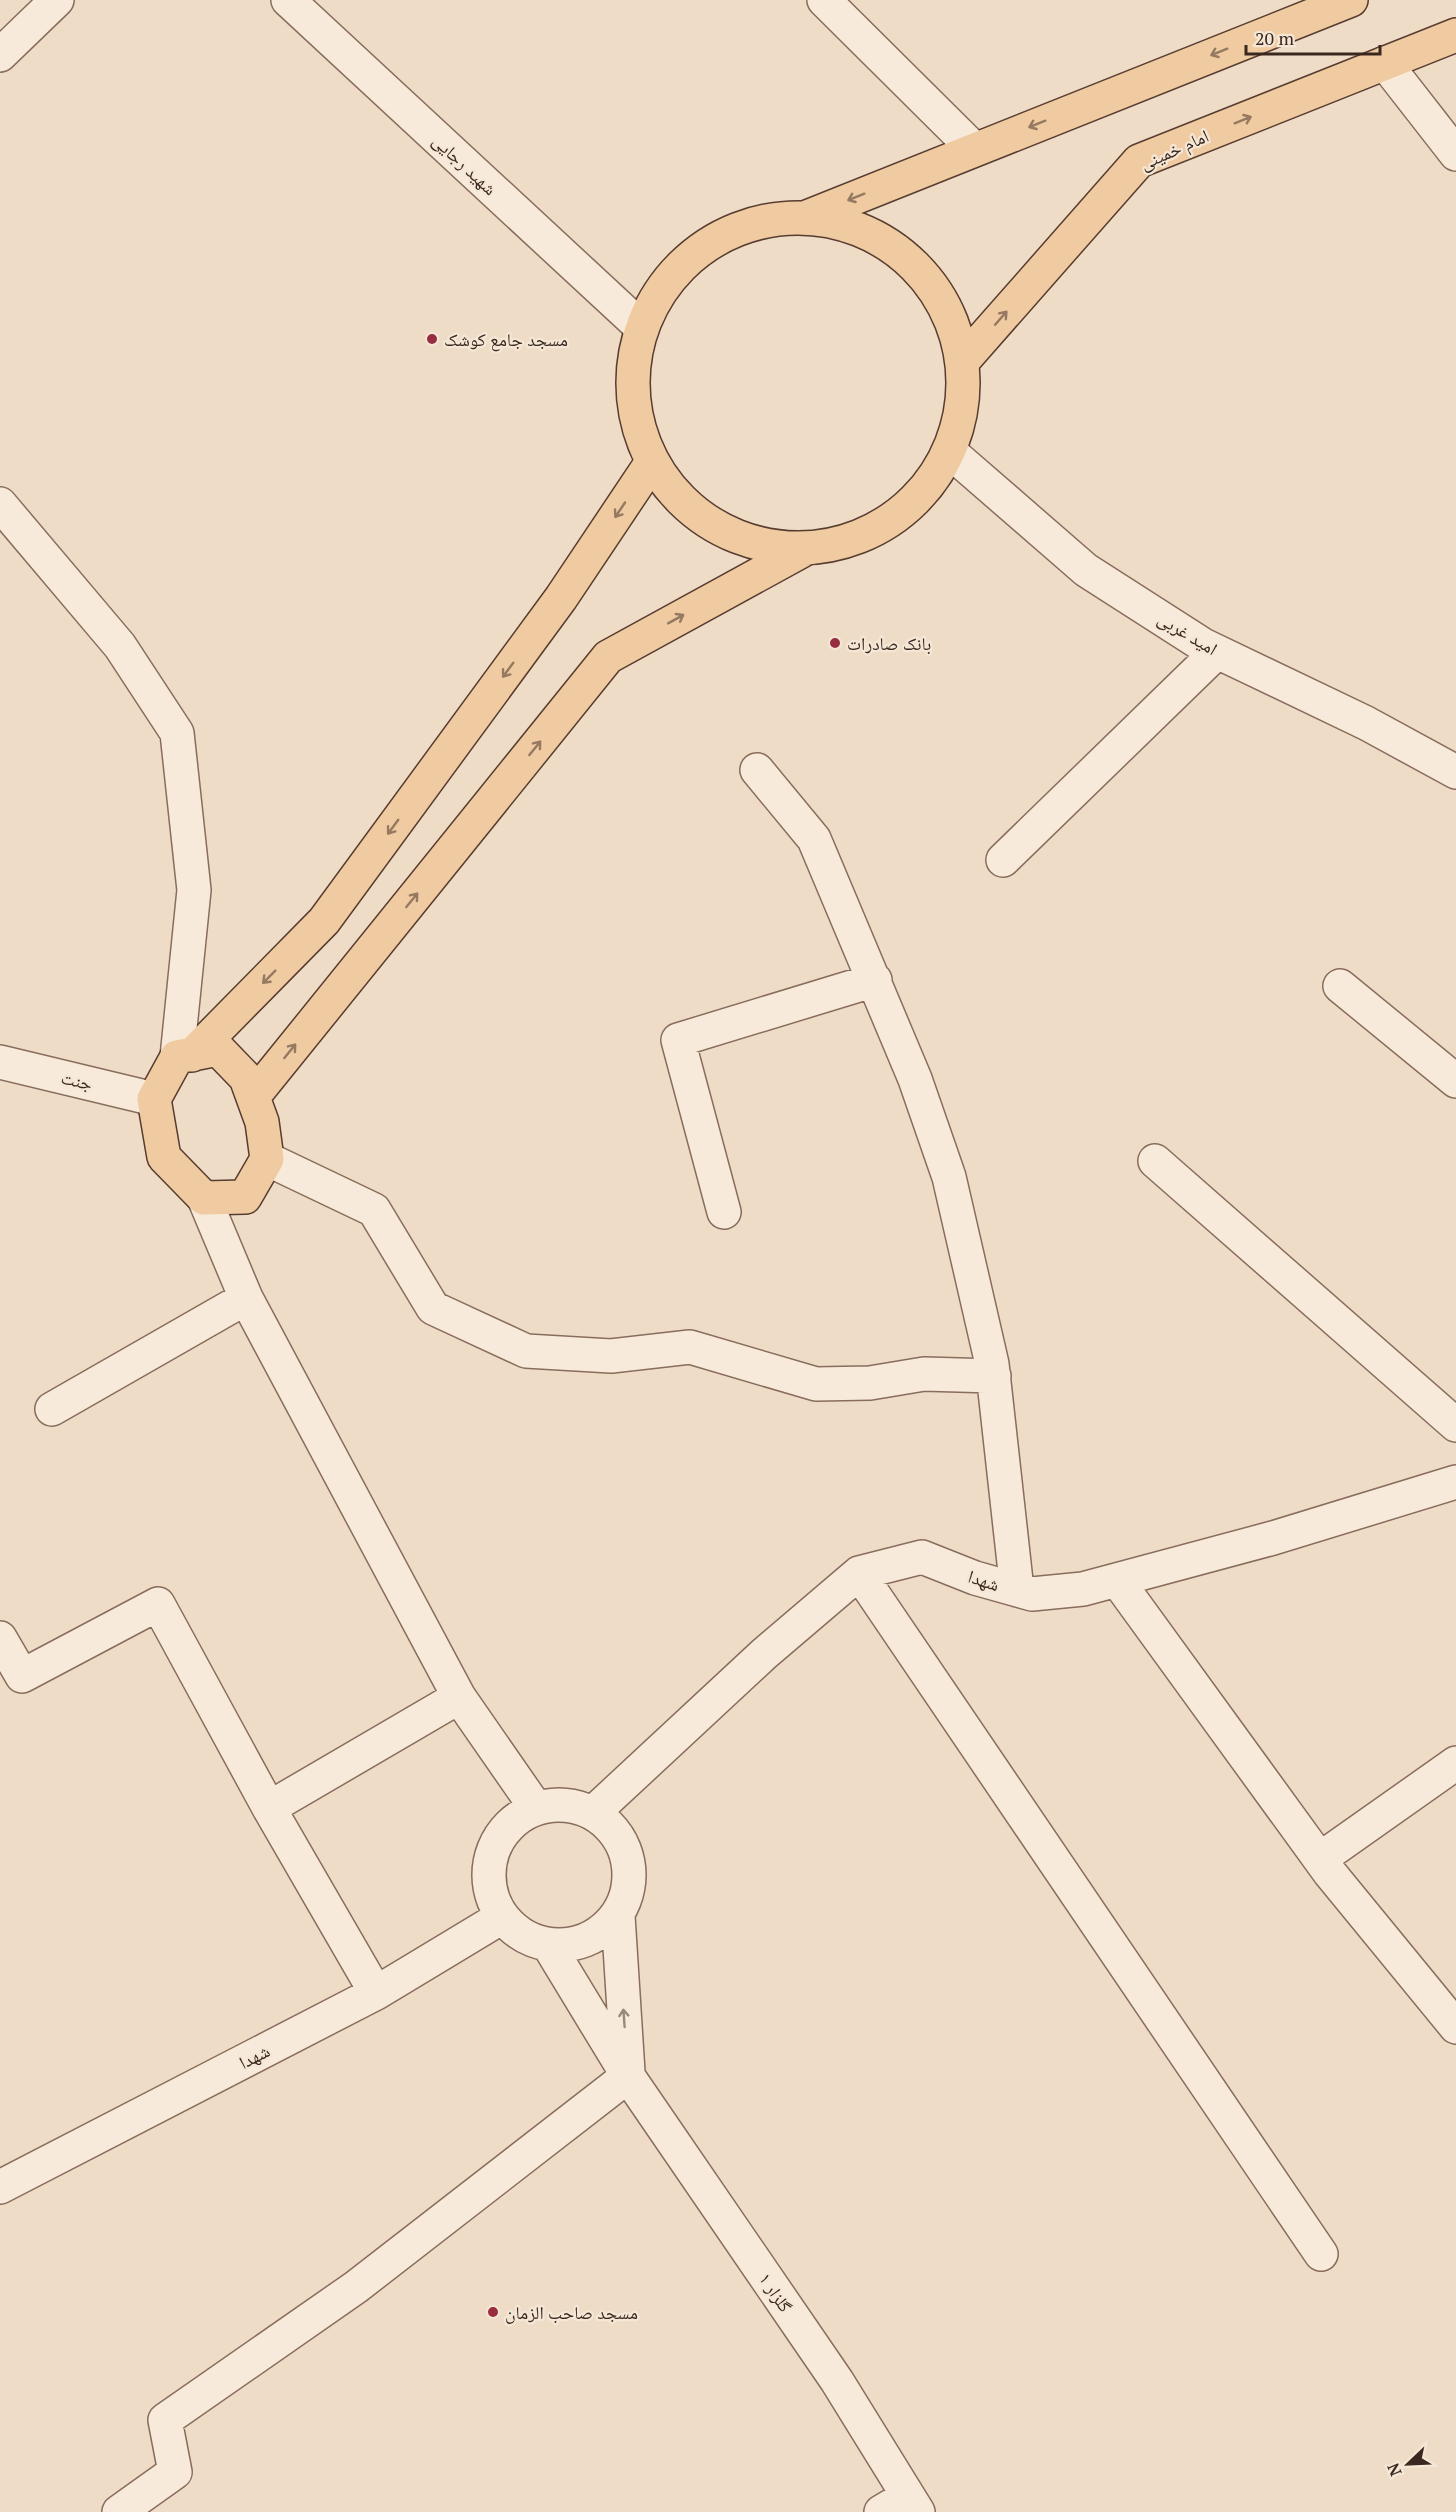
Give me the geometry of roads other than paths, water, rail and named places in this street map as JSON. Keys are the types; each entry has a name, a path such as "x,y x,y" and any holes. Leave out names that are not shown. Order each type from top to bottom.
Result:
{"main road":[{"path":"807,217 1351,0"},
{"name":"امام خمینی","path":"962,362 1139,161 1456,35"},
{"path":"253,1097 608,657 805,549 849,540 890,521 925,490 949,451 962,407 962,362 950,317 927,278 892,247 852,226 807,217 764,220 724,234 688,258 660,290 642,328 632,373 637,419 652,462 680,498 716,527 759,544 805,549"},
{"path":"185,1056 218,1049 246,1078 262,1122 267,1159 245,1197 204,1198 164,1157 154,1099 185,1056 324,921 561,598 652,462"}],"street":[{"path":"0,55 57,0"},
{"name":"شهید رجایی","path":"288,0 642,328"},
{"path":"824,0 974,149"},
{"path":"1385,63 1456,154"},
{"name":"امید غربی","path":"949,451 1086,570 1217,652 1366,723 1456,772"},
{"path":"0,504 120,646 177,733 194,890 185,1056"},
{"path":"1003,860 1217,652"},
{"path":"757,770 814,839 915,1079 949,1177 994,1376 1017,1590"},
{"path":"724,1212 678,1040 875,980"},
{"path":"1340,986 1456,1081"},
{"name":"جنت","path":"0,1062 154,1099"},
{"path":"267,1159 374,1210 433,1308 526,1351 611,1356 690,1347 816,1383 870,1383 924,1374 994,1376"},
{"path":"1155,1161 1456,1425"},
{"path":"204,1198 246,1298 459,1697 536,1808"},
{"path":"52,1409 246,1298"},
{"name":"شهدا","path":"593,1813 738,1678 859,1573 922,1557 975,1578 1032,1594 1083,1589 1273,1538 1456,1482"},
{"path":"859,1573 1321,2254"},
{"path":"1117,1580 1320,1859 1456,2027"},
{"path":"0,1638 22,1676 158,1604 269,1808 376,1993"},
{"path":"269,1808 459,1697"},
{"path":"1320,1859 1456,1763"},
{"path":"119,2512 175,2472 165,2420 356,2287 628,2076 618,1916 630,1878 621,1841 593,1813 566,1804 536,1808 508,1825 491,1854 489,1886 502,1917 522,1936 549,1946 588,1941 618,1916"},
{"name":"شهدا","path":"0,2187 376,1993 502,1917"},
{"name":"گلزار ۱","path":"549,1946 628,2076 837,2381 913,2504"},
{"path":"881,2512 913,2504"}],"place":[{"name":"مسجد جامع کوشک","path":"432,339"},
{"name":"بانک صادرات","path":"835,643"},
{"name":"مسجد صاحب الزمان","path":"493,2312"}]}
